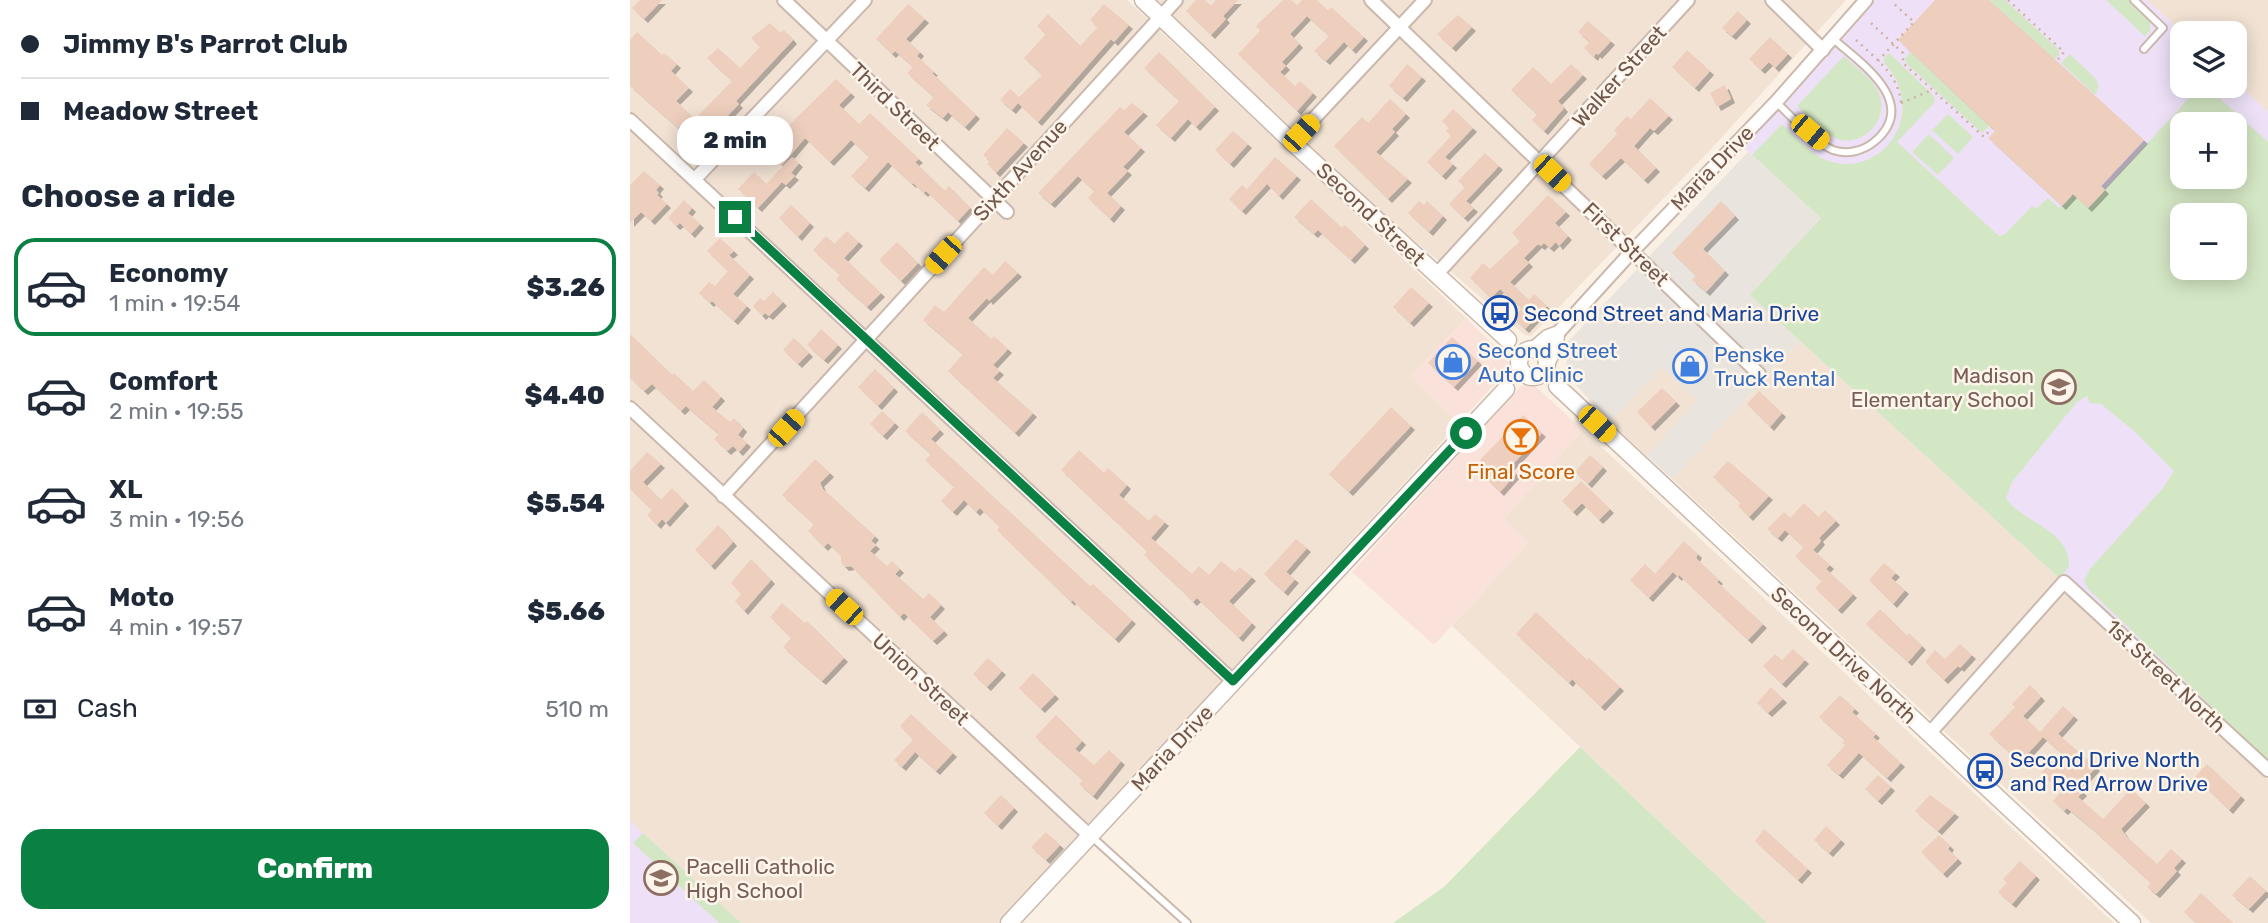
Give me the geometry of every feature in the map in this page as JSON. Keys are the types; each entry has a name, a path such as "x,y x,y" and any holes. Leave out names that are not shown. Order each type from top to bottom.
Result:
{"street":[{"name":"Third Street","path":"784,0 1007,212"},
{"path":"695,179 865,0"},
{"name":"Second Street","path":"1143,0 1436,275 1508,340 1522,343 1533,362"},
{"name":"Sixth Avenue","path":"723,496 1176,0"},
{"name":"First Street","path":"1371,0 1759,374"},
{"path":"1292,142 1425,0"},
{"name":"Walker Street","path":"1436,275 1688,0"},
{"path":"1772,0 1823,50"},
{"name":"Maria Drive","path":"1009,923 1506,389 1509,380 1554,349 1556,335 1776,102 1867,0"},
{"path":"630,120 1233,681"},
{"name":"Second Drive North","path":"1533,362 1555,376 1557,386 2132,923"},
{"name":"Union Street","path":"630,408 1090,835"},
{"name":"1st Street North","path":"1929,734 2064,582 2268,769"}],"lane":[{"path":"2134,0 2163,28 2144,49"},
{"path":"1776,102 1833,150 1857,151 1880,137 1891,112 1885,87 1832,38"},
{"path":"1090,835 1187,923"}],"path":[{"path":"2008,0 2064,52 2056,62"},
{"path":"1878,61 1914,22 1891,1"},
{"path":"1871,23 1903,53 1903,63 1984,137 1993,128"},
{"path":"1856,40 1891,74 1897,85 1901,112"},
{"path":"1901,103 1932,90"}],"shaded area":[{"path":"630,0 1127,0 1466,318 1410,377 1459,423 1000,923 741,923 630,821"},
{"path":"1155,0 1846,0 1712,148 1531,336 1525,335 1388,218"},
{"name":"Madison Elementary School","path":"1866,0 2147,0 2170,21 2170,98 2247,98 2247,92 2268,112 2268,770 1750,295 1821,218 1737,142"},
{"path":"2147,0 2268,0 2268,112 2247,92 2247,21 2170,21"},
{"path":"1748,152 1821,218 1751,295 1800,341 1672,479 1647,456 1697,400 1661,368 1610,422 1566,374 1568,342"},
{"path":"1466,318 1503,354 1510,367 1459,423 1410,377"},
{"path":"1800,341 2059,578 2055,583 2268,780 2268,923 2151,923 1672,479"},
{"path":"1661,368 1698,401 1647,456 1610,422"},
{"path":"1527,384 1535,386 1583,430 1504,518 1529,542 1434,645 1352,572 1520,387"},
{"path":"1583,430 2114,923 1767,923 1452,626 1529,542 1504,518"},
{"name":"Pacelli Catholic High School","path":"630,821 643,833 741,923 630,923"}],"green space":[{"path":"1989,0 2005,0 2059,50 2059,55 2054,60"},
{"path":"2106,0 2131,0 2150,20 2150,31 2145,36"},
{"path":"1910,52 1990,125 1982,133 1907,64 1905,59"},
{"name":"Madison Elementary School","path":"1889,53 1933,95 1935,102 1897,142 1999,236 2005,234 2032,206 2036,209 2048,198 2059,208 2073,194 2088,208 2170,119 2170,189 2247,189 2247,123 2268,142 2268,760 2089,590 2084,581 2090,569 2163,488 2174,471 2134,431 2101,404 2090,403 2087,396 2077,402 2012,482 2006,498 2013,507 2053,534 2067,553 2069,566 2060,579 1750,295 1821,218 1752,155 1782,124 1813,153 1839,164 1860,163 1877,155 1891,141 1900,124 1903,104 1898,83 1884,63 1884,58"},
{"path":"2070,54 2096,79 2099,86 2095,95 2061,63"},
{"path":"1844,56 1865,74 1880,96 1880,116 1876,124 1862,137 1854,140 1835,138 1797,106"},
{"name":"Madison Elementary School","path":"2189,98 2219,98 2235,112 2176,112"},
{"path":"1948,114 1973,137 1958,154 1932,130"},
{"path":"1929,134 1954,158 1938,175 1912,152"},
{"path":"1580,747 1767,923 1393,923 1445,886"},
{"path":"643,833 741,923 719,923 633,843"}],"building":[{"path":"640,0 662,0 644,19 632,8"},
{"path":"1196,0 1205,0 1211,6 1216,0 1238,0 1223,16 1226,19 1211,35 1186,11"},
{"path":"1283,0 1291,0 1297,5 1302,0 1317,0 1328,11 1331,7 1364,37 1352,50 1344,42 1326,61 1314,51 1329,36 1307,16 1290,34 1299,44 1282,62 1286,66 1280,72 1295,86 1300,81 1313,93 1297,111 1238,54 1260,31 1256,26"},
{"path":"1935,0 1989,0 2144,140 2101,186 2105,190 2088,208 2073,194 2062,206 1988,138 1995,131 1898,40"},
{"path":"908,4 925,19 906,39 920,52 917,56 934,72 932,73 976,115 965,127 948,112 943,118 926,105 934,97 907,73 913,67 895,51 892,54 876,39"},
{"path":"1104,4 1129,25 1114,42 1111,39 1038,122 1018,103 1012,110 1000,100 1010,89 1019,97 1042,75 1024,58 1046,34 1037,26 1048,14 1080,46 1098,27 1090,20"},
{"path":"1738,11 1747,20 1732,36 1722,28"},
{"path":"1458,15 1472,27 1452,48 1437,34"},
{"path":"1588,21 1611,41 1594,57 1584,48 1590,42 1578,32"},
{"path":"770,23 780,33 784,30 793,40 736,101 739,104 701,143 681,125 678,128 630,86 630,40 637,32 662,55 664,53 677,64 671,71 689,88 676,101 695,119 732,81 707,58 718,48 740,68 760,47 751,38"},
{"path":"1770,37 1788,54 1775,68 1769,62 1761,70 1749,59"},
{"path":"1687,50 1710,71 1695,88 1672,67"},
{"path":"1159,52 1215,107 1196,127 1188,119 1171,138 1156,125 1179,101 1144,68"},
{"path":"1407,64 1422,77 1403,98 1389,86"},
{"path":"1571,64 1583,75 1558,101 1564,108 1544,131 1532,120 1537,114 1511,90 1533,67 1551,84"},
{"path":"836,79 851,93 839,105 859,124 870,113 919,159 915,162 945,191 949,186 970,208 958,221 926,191 924,193 912,184 888,162 865,188 851,176 869,157 851,140 830,162 805,138 782,165 768,153 791,129 788,126"},
{"path":"1725,85 1731,99 1717,107 1710,93"},
{"path":"1650,98 1669,116 1654,131 1650,128 1634,146 1656,168 1644,180 1621,158 1602,176 1589,164 1617,134 1614,130 1627,116 1631,119"},
{"path":"1390,99 1406,114 1392,129 1395,132 1376,152 1408,179 1388,199 1334,146 1362,117 1368,123"},
{"path":"1132,103 1144,112 1124,132 1141,148 1123,167 1128,171 1107,193 1121,206 1110,219 1088,198 1094,191 1078,176 1051,204 1038,193 1120,107 1124,110"},
{"path":"1453,109 1473,128 1445,157 1453,164 1442,176 1427,162 1451,136 1446,131 1449,128 1442,121"},
{"path":"1007,128 1024,143 996,173 987,164 990,161 983,155"},
{"path":"1233,131 1248,144 1230,164 1215,150"},
{"path":"1485,153 1499,166 1466,201 1474,208 1464,218 1449,204 1465,187 1458,181"},
{"path":"792,157 799,163 791,173 795,176 786,185 782,182 758,208 738,189 754,172 766,184"},
{"path":"1275,157 1297,176 1279,196 1267,184 1242,211 1229,199 1242,185 1247,189"},
{"path":"644,171 660,185 656,190 659,193 657,195 667,204 651,221 641,212 630,223 630,185"},
{"path":"1548,195 1566,212 1555,223 1568,236 1559,246 1556,242 1550,248 1544,243 1541,246 1538,244 1524,258 1529,263 1510,282 1529,300 1534,294 1547,306 1525,329 1513,318 1522,308 1500,289 1491,298 1470,278 1483,263 1490,269 1520,241 1512,233"},
{"path":"1311,199 1342,228 1345,225 1365,245 1351,260 1318,230 1314,234 1294,217"},
{"path":"684,200 692,208 688,213 700,224 691,234 680,223 676,226 668,218"},
{"path":"1419,201 1424,205 1427,201 1443,216 1429,232 1408,213"},
{"path":"1721,201 1735,216 1703,249 1725,271 1706,292 1692,280 1696,276 1672,253"},
{"path":"791,205 810,223 798,237 779,218"},
{"path":"847,231 859,242 844,258 881,293 867,307 836,279 840,275 813,250 826,236 834,244"},
{"path":"720,238 734,251 729,255 750,275 733,294 747,306 734,321 699,293 709,282 715,286 728,271 707,251"},
{"path":"897,242 918,263 901,281 879,260"},
{"path":"1005,261 1018,273 989,301 987,298 968,318 991,339 994,336 1008,349 993,365 1000,371 993,378 1033,413 1015,433 948,371 963,354 923,320 935,305 944,312 984,267 993,275"},
{"path":"1411,287 1429,303 1410,323 1393,307"},
{"path":"773,292 783,302 769,316 765,313 762,316 753,306 760,298 764,301"},
{"path":"821,329 838,345 824,360 807,345"},
{"path":"630,334 672,375 674,373 693,391 704,380 721,397 712,407 730,422 734,418 743,428 738,435 747,443 739,452 733,446 727,451 714,439 719,434 686,406 681,411 652,384 644,391 630,378"},
{"name":"Second Street Auto Clinic","path":"1452,337 1478,361 1454,387 1428,363"},
{"path":"794,338 809,353 798,364 783,350"},
{"path":"875,369 894,388 878,406 858,387"},
{"path":"1662,388 1676,402 1651,427 1637,412"},
{"path":"1759,391 1782,413 1770,427 1747,404"},
{"path":"1391,407 1411,426 1349,492 1329,474"},
{"path":"882,411 895,423 883,436 870,424"},
{"path":"922,412 940,430 931,439 1090,586 1093,584 1132,620 1115,639 1072,600 1071,602 997,530 1000,527 980,508 976,512 964,500 953,512 941,501 954,487 925,460 931,454 905,431"},
{"path":"1523,415 1542,433 1510,467 1516,474 1500,492 1477,470 1483,463 1480,460"},
{"path":"1079,450 1104,473 1108,468 1127,485 1119,495 1149,521 1155,514 1165,522 1151,538 1192,574 1199,566 1209,575 1221,561 1235,572 1240,567 1252,577 1229,601 1252,623 1239,638 1197,598 1193,602 1144,555 1147,551 1061,470"},
{"path":"647,452 661,464 643,482 661,500 672,488 685,502 666,523 662,519 657,525 647,515 652,510 630,489 630,471"},
{"path":"1590,455 1603,467 1588,484 1575,472"},
{"path":"815,459 830,473 820,483 823,489 875,536 871,541 876,545 870,551 887,566 892,561 900,569 895,574 923,599 929,593 941,605 930,617 944,631 933,641 904,613 900,617 851,566 845,567 841,563 841,556 828,543 824,547 808,531 814,524 782,495"},
{"path":"1728,461 1769,496 1749,517 1738,506 1741,503 1713,477"},
{"path":"1581,481 1610,509 1599,520 1582,503 1573,512 1562,501"},
{"path":"1804,503 1818,517 1825,510 1836,521 1819,538 1821,541 1813,550 1830,565 1826,569 1853,594 1838,610 1815,588 1822,581 1795,556 1804,547 1785,530 1778,538 1767,529 1784,512 1790,518"},
{"path":"718,525 733,542 711,566 695,550"},
{"path":"1296,539 1307,548 1286,572 1295,579 1284,592 1264,574"},
{"path":"1684,541 1698,554 1696,558 1719,580 1717,582 1763,624 1748,640 1679,575 1678,577 1673,572 1649,598 1630,580 1645,564 1655,574"},
{"path":"751,559 771,580 744,611 735,601 741,594 731,583"},
{"path":"1884,563 1896,573 1891,578 1905,590 1893,604 1869,580"},
{"path":"782,603 805,623 807,621 844,658 822,681 783,647 791,638 770,617"},
{"path":"1880,609 1907,636 1909,633 1922,646 1908,662 1866,624"},
{"path":"1536,612 1620,687 1601,707 1572,679 1569,683 1516,634"},
{"path":"1960,644 1972,655 1944,680 1925,662 1935,650 1945,659"},
{"path":"1793,649 1805,660 1782,684 1763,666 1775,654 1782,660"},
{"path":"988,658 1002,671 987,687 973,674"},
{"path":"1033,673 1055,695 1041,709 1019,688"},
{"path":"2030,685 2041,697 2023,716 2040,732 2063,706 2074,716 2058,734 2096,767 2078,787 2083,792 2078,797 2103,819 2131,789 2146,803 2121,829 2126,836 2157,864 2171,849 2182,859 2174,868 2177,871 2156,894 2147,887 2151,883 2090,827 2067,808 2064,811 2053,801 2061,792 2041,773 2061,753 2043,737 2020,762 1989,734 2015,707 2012,704"},
{"path":"1771,687 1783,699 1768,713 1757,703"},
{"path":"1840,695 1855,709 1852,712 1876,734 1873,737 1901,763 1887,778 1859,753 1839,775 1827,765 1845,745 1842,743 1845,740 1819,717"},
{"path":"911,714 953,753 936,771 915,752 902,767 894,760 913,740 900,726"},
{"path":"1056,715 1082,741 1075,749 1094,765 1109,750 1121,761 1093,796 1079,784 1083,780 1035,737"},
{"path":"2207,764 2241,796 2229,810 2195,777"},
{"path":"1878,775 1891,787 1878,801 1865,789"},
{"path":"1001,795 1014,808 998,826 984,813"},
{"path":"1930,795 1955,813 1938,831 1915,811"},
{"path":"1826,826 1841,840 1829,853 1814,840"},
{"path":"1764,829 1808,869 1798,880 1755,841"},
{"path":"1046,832 1060,845 1046,860 1031,847"},
{"path":"1939,835 1958,859 1943,874 1921,852"},
{"path":"2020,861 2036,876 2012,904 1998,892 2007,883 2003,879"},
{"path":"2250,876 2266,891 2249,909 2232,895"},
{"path":"2201,893 2233,923 2196,923 2184,912"}],"place":[{"name":"Second Street and Maria Drive","path":"1500,313"},
{"name":"Second Street Auto Clinic","path":"1453,362"},
{"name":"Penske Truck Rental","path":"1690,366"},
{"name":"Madison Elementary School","path":"2059,387"},
{"name":"Final Score","path":"1521,437"},
{"name":"Second Drive North and Red Arrow Drive","path":"1985,771"},
{"name":"Pacelli Catholic High School","path":"661,878"}],"route":[{"path":"735,217 1233,681 1466,433"}]}
